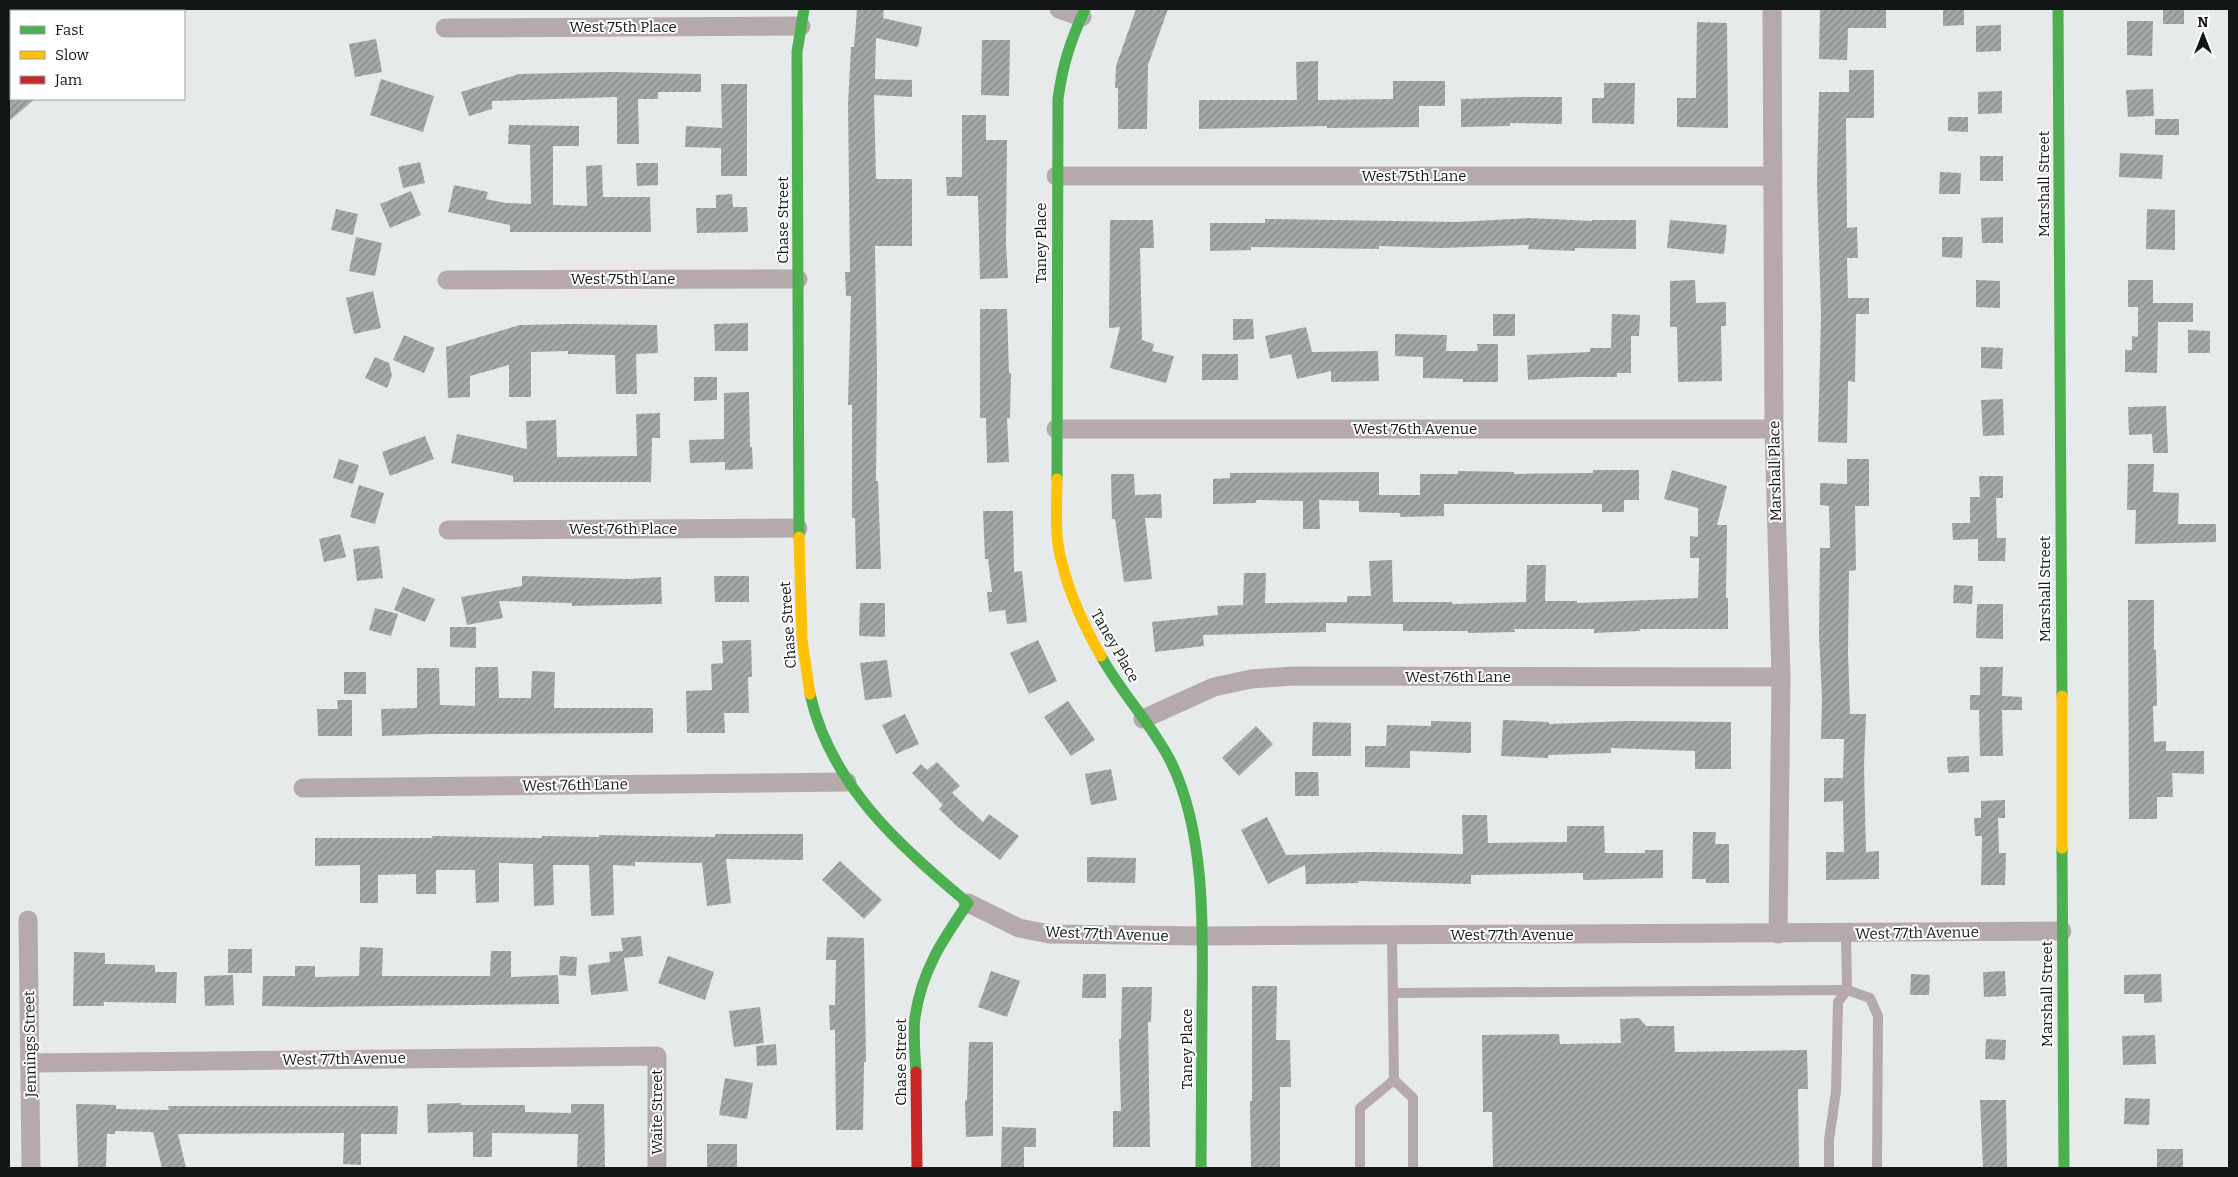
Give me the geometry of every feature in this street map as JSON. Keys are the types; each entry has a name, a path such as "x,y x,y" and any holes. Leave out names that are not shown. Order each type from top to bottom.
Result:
{"street":[{"path":"1059,9 1083,13"},
{"name":"Marshall Place","path":"1772,9 1774,429 1781,677 1778,934"},
{"name":"Marshall Street","path":"2058,9 2064,1168"},
{"name":"Taney Place","path":"1083,13 1070,41 1063,64 1058,99 1056,176 1058,543 1067,584 1082,625 1111,675 1170,760 1184,798 1195,838 1202,936 1201,1168"},
{"name":"West 75th Place","path":"445,28 802,18"},
{"name":"Chase Street","path":"802,18 797,52 798,528 801,648 808,684 824,738 847,782 886,830 921,864 968,903 937,948 922,983 915,1019 917,1168"},
{"name":"West 75th Lane","path":"1056,176 1772,176"},
{"name":"West 75th Lane","path":"447,280 798,279"},
{"name":"West 76th Avenue","path":"1056,429 1774,429"},
{"name":"West 76th Place","path":"448,530 798,528"},
{"name":"West 76th Lane","path":"1143,719 1214,687 1251,679 1293,676 1781,677"},
{"name":"West 76th Lane","path":"303,788 847,782"},
{"name":"West 77th Avenue","path":"968,903 1019,928 1049,934 1202,936 2062,931"},
{"name":"Jennings Street","path":"28,920 31,1168"},
{"name":"West 77th Avenue","path":"30,1063 657,1056"},
{"name":"Waite Street","path":"657,1056 657,1168"}],"lane":[{"path":"1829,1168 1830,1140 1836,1091 1838,1002 1847,990 1846,933"},
{"path":"1392,935 1394,1080 1413,1098 1413,1168"},
{"path":"1393,993 1847,990 1870,998 1878,1016 1878,1168"},
{"path":"1360,1168 1360,1108 1394,1080"}],"building":[{"path":"857,9 884,9 883,18 922,27 918,47 876,38 875,79 912,80 912,97 874,95 876,179 912,179 912,246 875,246 876,481 878,481 881,569 856,569 855,518 852,518 852,405 848,405 851,296 846,296 845,272 850,272 848,104 851,47 854,47"},
{"path":"1136,9 1168,9 1148,65 1147,129 1118,129 1118,88 1115,88 1116,66"},
{"path":"1886,9 1886,28 1848,28 1847,60 1819,59 1820,10"},
{"path":"1943,9 1964,9 1964,25 1943,26"},
{"path":"2163,9 2184,9 2184,24 2163,24"},
{"path":"2127,21 2153,21 2152,56 2127,55"},
{"path":"1697,22 1727,23 1728,128 1677,127 1677,98 1696,98"},
{"path":"2001,25 2001,51 1976,52 1976,26"},
{"path":"376,39 382,72 355,77 349,44"},
{"path":"982,40 1010,40 1009,96 981,95"},
{"path":"1318,61 1318,100 1393,99 1393,81 1445,81 1445,106 1419,106 1419,127 1327,128 1327,126 1199,129 1199,100 1297,100 1296,62"},
{"path":"1849,70 1874,70 1874,118 1846,118 1847,228 1857,227 1858,258 1847,258 1848,298 1869,298 1869,314 1856,314 1855,382 1848,381 1847,443 1818,442 1821,315 1817,181 1819,92 1849,92"},
{"path":"610,72 701,74 701,92 658,92 658,99 638,99 639,144 617,144 617,97 492,101 492,109 469,116 461,92 519,74"},
{"path":"381,79 434,96 423,132 370,115"},
{"path":"1604,83 1635,83 1634,124 1592,123 1592,98 1604,98"},
{"path":"721,84 747,84 747,176 721,176 721,148 685,147 686,126 722,128"},
{"path":"2153,89 2154,116 2128,117 2126,90"},
{"path":"2002,91 2002,113 1978,114 1978,92"},
{"path":"1562,97 1562,124 1510,123 1510,126 1461,127 1461,99"},
{"path":"9,99 34,100 9,121"},
{"path":"962,115 986,115 986,140 1007,140 1006,244 1008,278 980,279 978,196 947,196 946,177 962,177"},
{"path":"1948,117 1968,117 1968,132 1948,131"},
{"path":"2155,119 2179,119 2179,135 2155,135"},
{"path":"509,125 579,126 579,146 553,146 553,205 587,206 586,166 602,165 603,197 650,197 651,232 510,232 510,225 448,212 454,185 488,192 486,199 506,203 531,204 530,145 508,144"},
{"path":"2120,153 2163,155 2162,179 2119,177"},
{"path":"1980,156 2003,156 2003,181 1980,181"},
{"path":"420,162 425,183 403,188 398,167"},
{"path":"636,163 658,163 658,185 637,186"},
{"path":"1940,172 1961,173 1960,194 1939,194"},
{"path":"411,191 421,215 390,228 380,204"},
{"path":"732,194 733,207 747,207 748,232 697,233 696,208 716,208 716,195"},
{"path":"336,209 358,214 353,235 331,230"},
{"path":"2147,209 2175,210 2175,250 2146,249"},
{"path":"2003,217 2003,243 1982,243 1981,218"},
{"path":"1529,218 1592,221 1636,220 1636,249 1575,248 1575,251 1528,249 1529,245 1441,248 1379,246 1379,249 1251,247 1251,250 1210,251 1210,223 1265,223 1265,219 1458,222"},
{"path":"1110,220 1153,220 1154,248 1140,248 1142,340 1154,344 1152,351 1174,356 1166,383 1110,368 1120,327 1109,328"},
{"path":"1670,220 1727,225 1724,254 1667,248"},
{"path":"356,237 382,243 375,276 349,271"},
{"path":"1942,237 1963,237 1962,258 1942,257"},
{"path":"1695,280 1696,303 1726,302 1726,326 1721,326 1722,381 1678,382 1677,327 1670,327 1670,281"},
{"path":"1976,280 2000,281 2000,308 1976,307"},
{"path":"2128,280 2153,280 2153,303 2193,303 2193,322 2158,322 2157,373 2125,372 2125,350 2132,350 2132,336 2138,337 2138,307 2128,307"},
{"path":"373,291 381,328 354,334 346,298"},
{"path":"980,309 1007,309 1009,373 1011,373 1010,418 1007,418 1009,462 987,463 986,418 980,418"},
{"path":"1493,314 1515,314 1515,336 1493,336"},
{"path":"1612,314 1640,315 1639,336 1631,336 1631,373 1617,373 1617,377 1528,380 1527,355 1590,352 1590,348 1611,348"},
{"path":"1233,319 1253,319 1254,339 1233,340"},
{"path":"748,323 748,351 715,351 714,324"},
{"path":"520,325 657,325 658,353 636,354 637,394 616,394 615,355 568,354 568,351 531,352 531,397 509,397 509,365 470,376 470,397 448,398 446,347"},
{"path":"1306,327 1312,352 1378,351 1379,381 1331,382 1331,371 1297,379 1291,354 1270,359 1265,336"},
{"path":"2188,330 2210,331 2210,353 2188,353"},
{"path":"1395,334 1447,335 1446,351 1478,351 1477,344 1498,344 1498,382 1463,382 1463,379 1423,378 1423,357 1395,356"},
{"path":"404,335 435,348 424,373 393,360"},
{"path":"1981,347 2003,348 2002,369 1981,368"},
{"path":"1202,354 1238,354 1238,380 1202,380"},
{"path":"375,357 389,363 392,376 387,388 365,378"},
{"path":"694,377 717,377 717,400 694,401"},
{"path":"749,392 750,447 752,447 753,469 725,470 725,462 690,463 689,440 724,439 724,393"},
{"path":"2003,399 2004,435 1983,436 1981,400"},
{"path":"2166,406 2168,453 2153,453 2152,434 2129,435 2128,407"},
{"path":"660,413 660,438 652,438 651,482 513,482 513,476 451,463 457,434 527,449 526,421 556,420 557,457 637,456 636,414"},
{"path":"425,436 434,459 390,476 382,452"},
{"path":"339,459 359,465 353,484 333,478"},
{"path":"1847,459 1869,459 1869,506 1855,506 1856,570 1849,571 1848,651 1850,714 1866,714 1864,766 1866,852 1879,851 1879,879 1826,880 1826,852 1844,852 1843,801 1824,802 1824,778 1843,778 1844,739 1821,739 1820,548 1830,548 1829,506 1820,505 1820,483 1847,484"},
{"path":"2128,464 2154,464 2153,492 2179,493 2178,524 2216,524 2216,542 2135,544 2136,510 2127,510"},
{"path":"1593,470 1639,470 1639,500 1624,500 1624,512 1602,512 1602,504 1444,504 1444,516 1400,517 1400,513 1359,512 1359,501 1319,500 1320,529 1303,529 1303,501 1256,500 1256,503 1213,504 1213,479 1230,478 1230,473 1379,472 1379,495 1420,495 1420,474 1458,474 1458,471 1514,472 1514,474 1593,473"},
{"path":"1672,470 1727,486 1717,525 1727,525 1726,598 1728,598 1728,629 1640,629 1640,631 1594,633 1594,629 1514,629 1515,632 1468,633 1468,631 1403,631 1403,624 1326,623 1326,632 1203,635 1204,646 1155,652 1152,622 1218,615 1217,606 1243,605 1244,573 1266,573 1265,603 1347,602 1347,596 1371,596 1369,561 1392,560 1393,602 1452,602 1452,604 1526,602 1527,565 1546,565 1545,601 1577,601 1577,603 1698,598 1699,558 1690,558 1690,536 1698,537 1698,508 1664,499"},
{"path":"1111,474 1134,474 1135,495 1161,494 1162,518 1145,518 1152,579 1124,582 1115,519 1112,519"},
{"path":"1979,476 2003,476 2003,498 1996,498 1997,538 2006,538 2005,561 1978,561 1978,539 1953,540 1952,523 1970,523 1970,497 1980,497"},
{"path":"359,485 384,493 375,524 350,517"},
{"path":"983,511 1013,511 1014,572 1022,571 1027,622 1007,624 1005,610 989,612 987,592 992,592 988,559 985,559"},
{"path":"340,534 346,557 324,562 319,539"},
{"path":"379,546 383,578 357,581 353,549"},
{"path":"522,576 628,579 661,577 662,604 572,606 572,603 499,601 503,618 467,625 461,597 522,586"},
{"path":"714,576 749,576 749,602 715,602"},
{"path":"1954,585 1973,586 1972,604 1953,603"},
{"path":"403,587 435,599 425,622 394,610"},
{"path":"2128,600 2154,600 2157,706 2153,706 2154,742 2166,741 2166,751 2204,751 2204,774 2172,773 2173,797 2157,797 2157,819 2129,819"},
{"path":"860,603 885,603 885,637 859,636"},
{"path":"1977,604 2003,604 2003,639 1976,638"},
{"path":"375,608 398,614 391,636 369,630"},
{"path":"450,627 476,627 476,648 450,647"},
{"path":"751,640 752,677 748,677 749,713 724,713 725,733 687,733 686,691 712,690 711,664 723,663 722,641"},
{"path":"1038,640 1057,681 1029,694 1010,653"},
{"path":"887,660 892,697 865,700 860,663"},
{"path":"475,667 498,667 499,698 531,698 532,671 555,672 554,708 653,708 653,733 382,736 381,709 417,708 417,668 439,668 440,705 475,706"},
{"path":"1980,667 2003,667 2002,696 2022,697 2022,710 2002,710 2003,756 1980,756 1979,710 1970,710 1970,695 1980,695"},
{"path":"344,672 366,672 366,694 344,694"},
{"path":"337,700 352,700 352,736 318,736 317,709 338,709"},
{"path":"1068,701 1095,740 1071,756 1044,717"},
{"path":"905,714 919,744 896,754 882,725"},
{"path":"1503,720 1549,722 1549,724 1626,721 1731,722 1731,769 1695,769 1695,751 1611,748 1611,753 1548,755 1548,758 1501,756"},
{"path":"1431,721 1471,722 1471,753 1410,751 1410,768 1365,767 1365,746 1386,746 1387,725 1431,726"},
{"path":"1313,722 1351,723 1351,756 1312,756"},
{"path":"1256,726 1273,744 1239,776 1222,758"},
{"path":"1969,756 1969,772 1948,773 1947,757"},
{"path":"937,762 960,786 952,793 983,822 989,814 1019,836 1000,860 959,828 939,809 943,805 912,773 921,764 927,770"},
{"path":"1111,769 1117,800 1091,805 1085,774"},
{"path":"1295,772 1318,772 1319,796 1295,796"},
{"path":"2005,800 2005,818 1998,818 1999,853 2006,853 2005,885 1981,885 1982,836 1975,836 1974,818 1981,818 1981,801"},
{"path":"1462,815 1487,815 1488,843 1567,842 1567,826 1604,826 1605,853 1645,853 1645,850 1663,850 1663,878 1583,880 1583,873 1471,875 1471,884 1358,881 1359,883 1306,884 1305,865 1268,884 1241,830 1267,817 1286,855 1371,852 1463,854"},
{"path":"1693,832 1716,832 1715,844 1729,844 1729,883 1706,883 1706,879 1692,879"},
{"path":"715,834 803,834 803,860 726,859 731,903 707,906 702,863 635,862 635,866 613,865 614,915 591,916 589,865 553,865 554,905 534,906 533,864 499,863 499,902 476,903 475,870 436,870 436,894 416,894 416,874 378,875 378,903 360,903 360,865 315,866 315,838 432,838 432,836 542,838 542,836 599,837 599,835 715,837"},
{"path":"1087,857 1136,858 1135,883 1087,882"},
{"path":"840,861 882,900 864,919 822,880"},
{"path":"641,936 643,956 624,958 628,991 591,995 588,965 610,962 609,952 623,951 621,938"},
{"path":"827,937 864,938 866,1062 864,1062 863,1130 836,1130 835,1030 830,1030 829,1005 835,1005 836,960 826,960"},
{"path":"360,947 383,948 382,976 490,976 491,951 511,951 511,977 558,975 559,1004 262,1006 263,976 295,976 295,966 315,966 315,977 359,976"},
{"path":"228,949 252,949 252,973 228,973"},
{"path":"74,952 105,953 105,964 155,965 155,972 177,972 176,1003 104,1002 104,1006 73,1006"},
{"path":"560,956 577,957 576,976 559,975"},
{"path":"668,956 714,972 705,1000 658,983"},
{"path":"991,971 1020,981 1007,1017 978,1007"},
{"path":"2005,971 2006,996 1984,997 1983,972"},
{"path":"1083,974 1106,974 1106,998 1082,998"},
{"path":"1911,974 1930,975 1929,995 1910,995"},
{"path":"2161,974 2162,1002 2144,1003 2144,994 2124,994 2124,975"},
{"path":"233,975 234,1005 205,1006 204,976"},
{"path":"1252,986 1277,986 1276,1040 1290,1040 1291,1087 1280,1087 1280,1168 1251,1168"},
{"path":"1122,987 1152,987 1151,1022 1148,1022 1150,1147 1113,1147 1113,1111 1121,1111 1119,1039 1121,1039"},
{"path":"760,1007 764,1043 734,1047 729,1011"},
{"path":"1639,1018 1646,1026 1674,1026 1675,1052 1807,1050 1808,1089 1798,1089 1799,1168 1493,1168 1492,1112 1483,1112 1482,1035 1559,1034 1560,1044 1621,1043 1620,1019"},
{"path":"2155,1035 2156,1064 2123,1065 2122,1036"},
{"path":"1986,1039 2006,1040 2005,1060 1985,1059"},
{"path":"969,1042 993,1042 993,1136 966,1137 965,1100 967,1100"},
{"path":"776,1044 777,1065 757,1066 756,1046"},
{"path":"725,1078 753,1083 747,1119 719,1115"},
{"path":"2125,1098 2150,1099 2149,1125 2124,1124"},
{"path":"1980,1100 2006,1100 2007,1168 1983,1168"},
{"path":"461,1103 461,1105 525,1105 525,1112 571,1113 571,1104 604,1104 605,1168 577,1168 578,1134 492,1133 492,1157 473,1157 473,1132 428,1133 427,1104"},
{"path":"76,1104 116,1105 116,1109 169,1110 168,1106 398,1106 397,1134 361,1134 361,1165 343,1164 344,1133 178,1134 186,1168 162,1168 153,1132 115,1131 115,1134 107,1134 106,1168 78,1168"},
{"path":"1002,1127 1036,1128 1036,1147 1024,1147 1024,1168 1001,1168"},
{"path":"707,1144 737,1144 737,1168 707,1168"},
{"path":"2157,1149 2183,1149 2183,1168 2157,1168"}],"traffic: fast":[{"path":"799,537 797,52 804,9"},
{"path":"1057,479 1058,99 1068,53 1085,9"},
{"path":"2058,9 2062,696"},
{"path":"1101,656 1154,733 1170,760 1182,788 1190,818 1196,849 1202,915 1201,1168"},
{"path":"810,694 820,727 834,757 851,785 893,836 968,903 934,957 918,1000 914,1024 916,1072"},
{"path":"2062,848 2064,1168"}],"traffic: slow":[{"path":"1057,479 1057,529 1061,560 1075,602 1101,656"},
{"path":"799,537 802,640 810,694"},
{"path":"2062,696 2062,848"}],"traffic: jam":[{"path":"916,1072 917,1168"}]}
